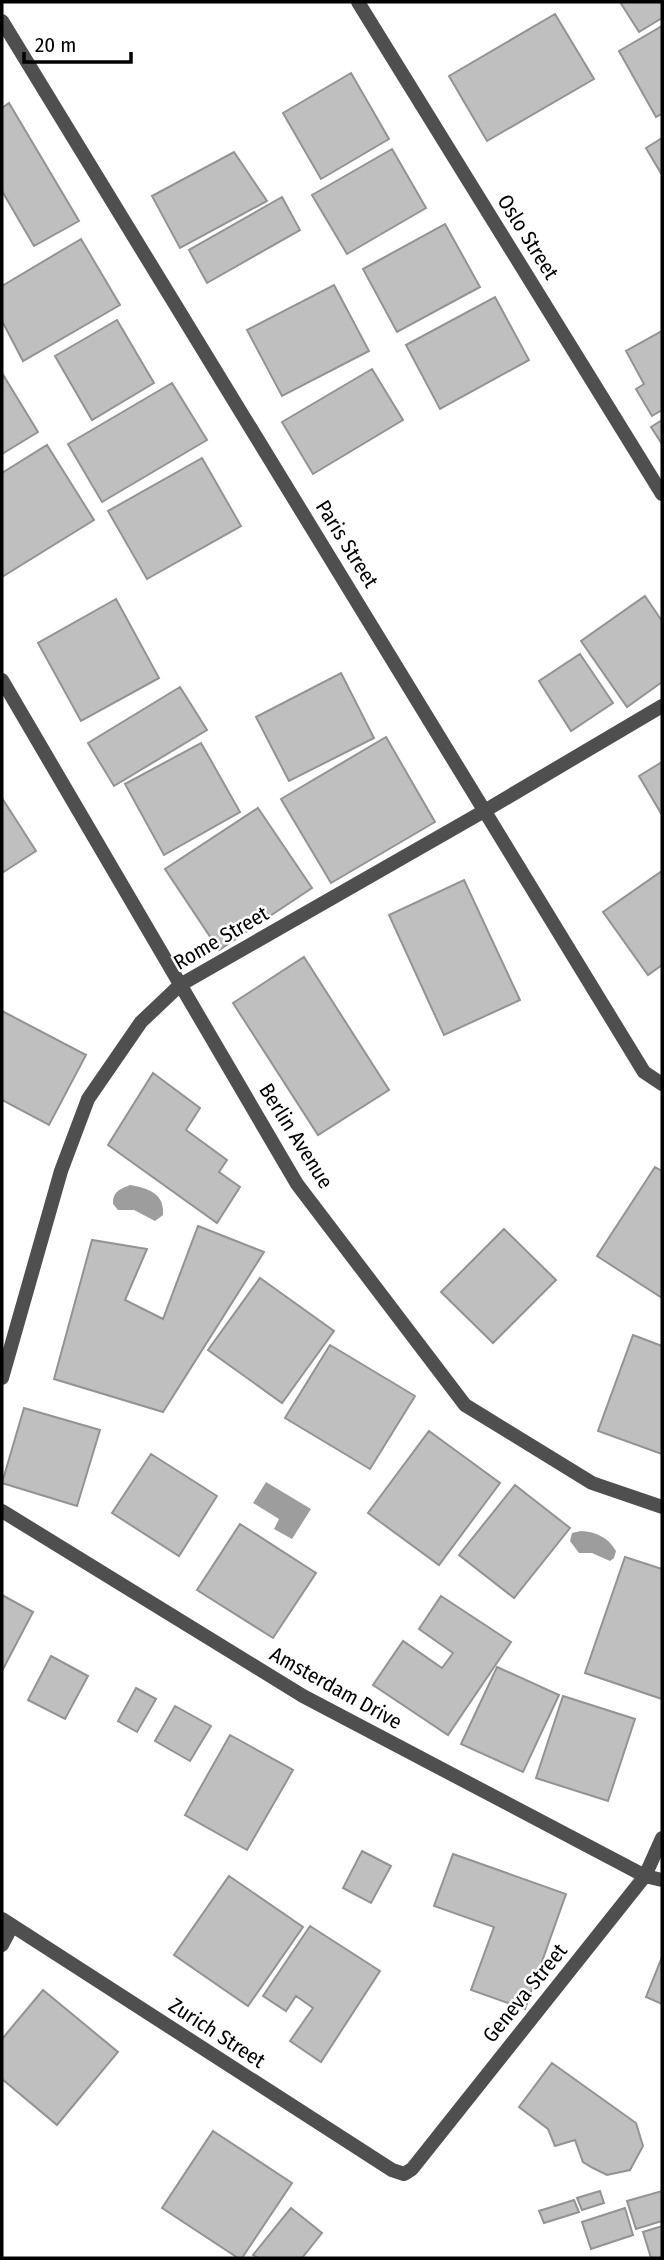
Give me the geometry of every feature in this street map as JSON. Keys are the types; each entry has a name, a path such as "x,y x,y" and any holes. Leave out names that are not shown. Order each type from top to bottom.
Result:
{"street":[{"name":"Oslo Street","path":"358,2 662,494"},
{"name":"Paris Street","path":"2,21 645,1072 662,1084"},
{"name":"Berlin Avenue","path":"2,680 297,1184 465,1405 592,1483 662,1507"},
{"name":"Rome Street","path":"2,1378 61,1171 88,1099 141,1022 180,985 662,706"},
{"name":"Amsterdam Drive","path":"2,1511 303,1696 645,1876 662,1880"},
{"name":"Geneva Street","path":"412,2169 645,1876 662,1838"},
{"name":"Zurich Street","path":"7,1922 392,2171 404,2174 412,2169"},
{"path":"2,1945 7,1922"}],"shaded area":[{"path":"130,1185 154,1193 161,1201 163,1215 155,1221 134,1210 118,1210 113,1204 115,1194"},
{"path":"266,1482 311,1509 292,1539 274,1529 279,1519 253,1503"},
{"path":"581,1531 597,1534 605,1539 616,1551 614,1558 610,1561 592,1553 579,1553 570,1541 572,1533"}],"building":[{"path":"620,2 662,2 662,18 639,32"},
{"path":"555,14 594,79 487,141 449,76"},
{"path":"662,26 662,114 656,117 619,51"},
{"path":"351,73 389,139 321,179 283,113"},
{"path":"9,103 79,221 34,246 2,191 2,108"},
{"path":"662,138 662,175 646,148"},
{"path":"392,149 426,208 347,254 312,195"},
{"path":"234,152 267,201 180,248 152,196"},
{"path":"282,197 300,230 207,283 189,250"},
{"path":"445,224 480,287 397,332 363,269"},
{"path":"81,239 120,305 23,361 2,321 2,286"},
{"path":"334,285 369,351 282,396 247,330"},
{"path":"495,297 529,360 440,409 406,345"},
{"path":"117,320 154,383 92,420 55,356"},
{"path":"662,331 662,410 652,416 636,389 644,384 626,351"},
{"path":"372,369 403,420 313,474 282,422"},
{"path":"2,373 38,432 2,454"},
{"path":"172,383 207,440 102,502 68,444"},
{"path":"662,420 662,444 651,427"},
{"path":"47,445 94,520 2,577 2,473"},
{"path":"202,458 241,526 147,579 108,511"},
{"path":"645,596 662,621 662,682 627,707 581,641"},
{"path":"116,599 159,678 81,721 38,643"},
{"path":"580,654 613,703 571,731 539,681"},
{"path":"341,673 374,738 289,781 256,717"},
{"path":"180,687 207,730 114,786 88,743"},
{"path":"386,737 435,822 331,883 281,799"},
{"path":"201,743 240,812 164,855 125,784"},
{"path":"662,762 662,815 639,776"},
{"path":"2,798 36,851 2,873"},
{"path":"258,808 312,888 219,950 165,869"},
{"path":"662,871 662,965 648,975 603,912"},
{"path":"464,880 520,1000 444,1035 389,915"},
{"path":"304,957 389,1090 318,1135 233,1003"},
{"path":"2,1011 86,1055 49,1125 2,1100"},
{"path":"153,1073 200,1108 186,1130 227,1160 219,1172 240,1187 217,1223 108,1145"},
{"path":"655,1167 662,1171 662,1298 597,1256"},
{"path":"198,1226 264,1252 163,1412 54,1379 92,1240 147,1249 125,1300 163,1319"},
{"path":"504,1229 556,1280 493,1343 441,1292"},
{"path":"260,1278 334,1331 282,1403 208,1350"},
{"path":"633,1335 662,1346 662,1454 598,1431"},
{"path":"330,1345 415,1396 370,1469 285,1418"},
{"path":"24,1408 100,1430 77,1506 2,1483"},
{"path":"429,1431 500,1483 439,1565 368,1513"},
{"path":"151,1454 217,1496 179,1556 112,1513"},
{"path":"515,1485 570,1528 514,1598 459,1555"},
{"path":"240,1524 316,1573 273,1638 197,1590"},
{"path":"625,1557 662,1569 662,1699 585,1673"},
{"path":"2,1595 33,1612 2,1671"},
{"path":"441,1596 511,1642 448,1735 373,1685 403,1641 442,1668 453,1653 419,1629"},
{"path":"51,1656 88,1676 65,1719 28,1700"},
{"path":"497,1667 559,1695 523,1772 461,1744"},
{"path":"136,1688 156,1699 137,1732 118,1721"},
{"path":"563,1696 635,1719 608,1801 536,1778"},
{"path":"175,1706 211,1726 190,1761 155,1741"},
{"path":"230,1735 293,1770 247,1850 185,1815"},
{"path":"362,1851 391,1866 371,1903 343,1888"},
{"path":"453,1854 566,1894 525,2009 471,1990 494,1927 434,1906"},
{"path":"229,1876 303,1927 248,2006 174,1955"},
{"path":"310,1926 380,1971 321,2062 290,2041 313,2008 296,1996 286,2011 263,1996"},
{"path":"662,1957 662,2004 646,1997"},
{"path":"43,1990 118,2052 57,2125 2,2079 2,2039"},
{"path":"552,2063 636,2123 643,2146 630,2170 607,2175 593,2168 583,2162 575,2140 555,2146 548,2129 519,2107"},
{"path":"213,2131 292,2183 242,2258 238,2258 162,2208"},
{"path":"600,2191 604,2203 582,2210 577,2198"},
{"path":"662,2191 662,2221 636,2229 627,2201"},
{"path":"574,2200 579,2212 544,2223 539,2211"},
{"path":"291,2208 322,2233 302,2258 258,2258 253,2255"},
{"path":"625,2208 633,2235 591,2249 582,2222"},
{"path":"662,2226 662,2258 651,2258 643,2232"}]}
